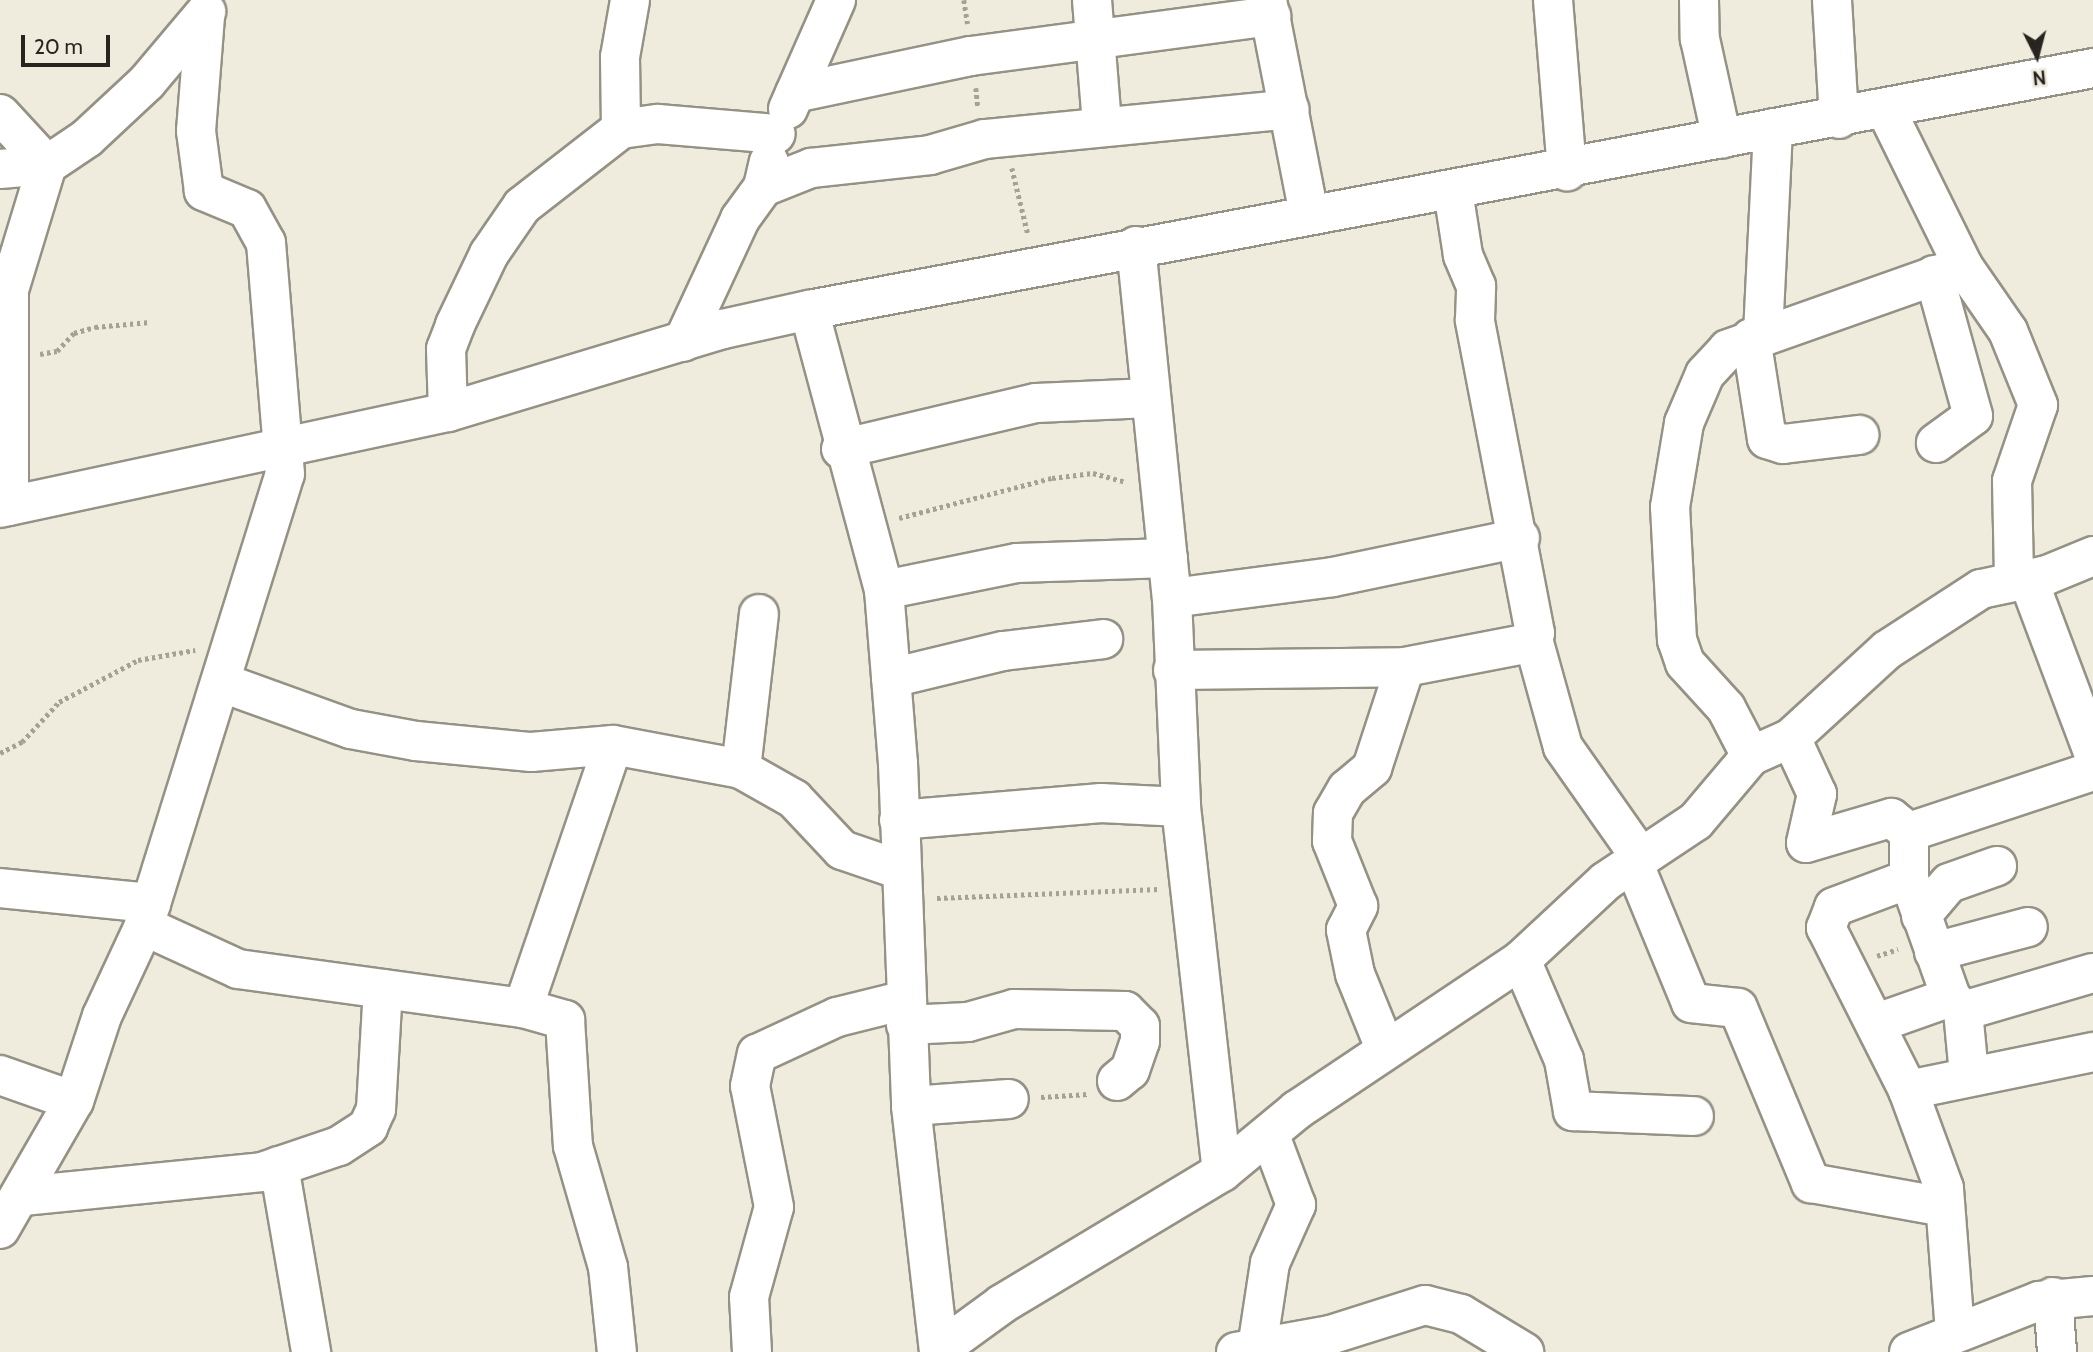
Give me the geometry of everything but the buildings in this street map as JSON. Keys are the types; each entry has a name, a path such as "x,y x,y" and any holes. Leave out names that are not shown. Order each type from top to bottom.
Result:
{"street":[{"path":"621,129 620,57 631,0"},
{"path":"683,342 740,219 764,187 776,135 836,0"},
{"path":"1092,0 1102,125"},
{"path":"1553,0 1567,171"},
{"path":"1699,0 1700,39 1722,139"},
{"path":"1832,0 1839,119"},
{"path":"795,93 971,56 1094,43 1269,8 1309,215"},
{"path":"207,9 147,82 47,165 4,292 12,358 5,507 285,444 448,412 683,342 809,310 1136,246 1567,171 1773,128 1839,119 2093,68"},
{"path":"0,1229 23,1196 74,1101 102,1016 148,915 278,506 285,444 266,243 247,209 204,191 196,131 207,9"},
{"path":"1885,108 1948,271 1973,416 1936,443"},
{"path":"764,187 811,168 930,155 985,139 1005,142 1102,125 1290,109"},
{"path":"0,114 47,165"},
{"path":"448,412 446,349 489,254 523,206 621,129 657,124 776,135"},
{"path":"1773,128 1757,336 1767,439 1783,444 1859,435"},
{"path":"0,169 47,165"},
{"path":"1453,191 1520,538 1533,639 1563,747 1637,860 1690,1003 1738,1008 1811,1183 1847,1195 1944,1207"},
{"path":"1136,246 1172,598 1181,807 1223,1172"},
{"path":"1751,756 1726,708 1685,663 1673,612 1670,541 1684,423 1705,374 1728,349 1757,336 1799,328 1948,271"},
{"path":"1948,271 2008,331 2038,405 2012,481 2021,579 2093,752"},
{"path":"809,310 841,449 884,590 899,820 911,1106 939,1351"},
{"path":"841,449 1036,403 1150,398"},
{"path":"1172,598 1333,577 1520,538"},
{"path":"939,1351 1002,1304 1223,1172 1270,1138 1297,1110 1385,1048 1521,960 1637,860 1722,797 1751,756 1791,738 1886,650 1981,589 2093,556"},
{"path":"884,590 1017,563 1168,558"},
{"path":"741,769 759,614"},
{"path":"891,678 1003,651 1102,639"},
{"path":"1173,670 1405,667 1533,639"},
{"path":"227,667 351,729 416,741 531,752 613,745 741,769 794,799 842,850 901,886"},
{"path":"1385,1048 1355,974 1346,930 1358,906 1332,841 1333,813 1347,789 1372,768 1405,667"},
{"path":"1791,738 1817,794 1807,843 1891,818 1909,832"},
{"path":"523,1009 613,745"},
{"path":"1909,832 2093,771"},
{"path":"899,820 1101,803 1181,807"},
{"path":"1909,832 1909,879 1928,935 1957,1004 1969,1075"},
{"path":"1928,935 1949,883 1997,866"},
{"path":"1909,879 1830,910 1827,933 1877,1023 1894,1072 1908,1090 1936,1152 1944,1207 1955,1332"},
{"path":"0,888 148,915 238,969 559,1015 569,1029 573,1146 604,1245 617,1352"},
{"path":"1928,935 2028,927"},
{"path":"1521,960 1564,1060 1573,1111 1694,1116"},
{"path":"1877,1023 2093,973"},
{"path":"23,1196 279,1166 339,1146 368,1127 376,1109 383,989"},
{"path":"752,1352 749,1297 774,1207 768,1149 750,1086 757,1054 837,1017 906,1013 968,1022 1014,1009 1125,1011 1140,1026 1140,1041 1130,1070 1116,1081"},
{"path":"1908,1090 1969,1075 2093,1052"},
{"path":"0,1075 74,1101"},
{"path":"911,1106 1009,1100"},
{"path":"1270,1138 1296,1205 1270,1263 1246,1350 1330,1335 1425,1305 1461,1314 1524,1352"},
{"path":"279,1166 311,1352"},
{"path":"1909,1352 1955,1332 2053,1297 2093,1296"},
{"path":"2053,1297 2057,1352"}],"path":[{"path":"1005,142 1028,230 1030,266"},
{"path":"12,358 57,351 74,333 95,327 150,322"},
{"path":"866,526 1052,478 1093,473 1160,491"},
{"path":"0,753 22,742 59,702 138,660 176,650 227,667"},
{"path":"901,886 1190,889"},
{"path":"1848,971 1928,935"},
{"path":"1009,1100 1114,1093 1116,1081"}]}
